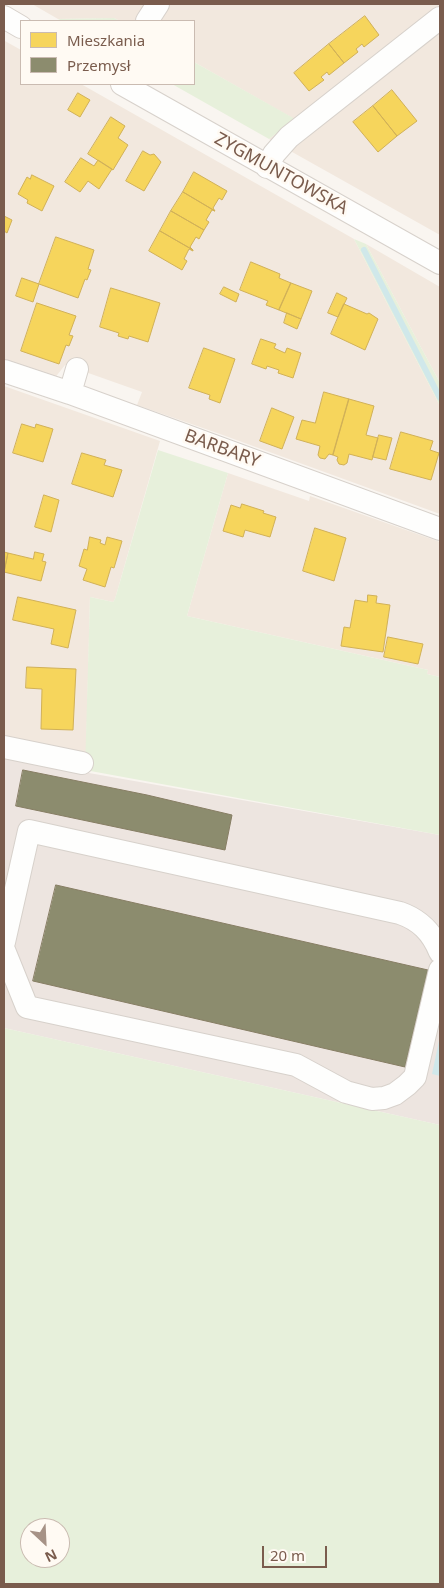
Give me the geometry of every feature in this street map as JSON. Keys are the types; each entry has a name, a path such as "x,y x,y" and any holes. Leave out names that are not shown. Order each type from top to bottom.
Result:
{"street":[{"path":"148,20 158,4"},
{"path":"4,17 20,26"},
{"path":"267,167 274,154 289,137 440,18"},
{"name":"ZYGMUNTOWSKA","path":"124,85 440,263"},
{"path":"70,393 77,369"},
{"name":"BARBARY","path":"4,371 70,393 440,530"},
{"path":"4,747 82,764"},
{"path":"4,942 29,831 400,913 417,920 425,927 437,944 440,952"},
{"path":"4,950 27,1007 296,1065 346,1092 372,1099 384,1098 395,1094 416,1077 440,970"}],"shaded area":[{"path":"32,4 440,4 440,235 269,139 294,119 195,63 195,20 58,19"},
{"path":"5,41 20,49 20,85 83,85 354,239 440,406 440,514 137,405 142,392 77,369 65,365 54,379 4,362"},
{"path":"366,244 440,287 440,383"},
{"path":"4,386 160,441 115,599 113,602 90,597 86,757 4,739"},
{"path":"228,473 309,501 310,496 440,542 440,677 427,674 428,670 187,616"},
{"path":"4,758 440,835 440,1125 4,1028"}],"green space":[{"path":"114,18 118,20 60,20 58,19"},
{"path":"195,63 295,119 269,139 174,85 195,85"},
{"path":"354,239 366,244 440,383 440,406"},
{"path":"158,450 228,473 187,616 428,670 427,674 440,677 440,835 85,770 90,597 113,602 115,599"},
{"path":"4,1028 440,1125 440,1584 4,1584"}],"water":[{"path":"440,1036 440,1076 432,1074"}],"building: Mieszkania":[{"path":"365,16 379,35 364,47 362,44 356,49 358,52 344,63 329,44"},
{"path":"329,44 344,63 329,75 327,72 321,77 324,80 309,91 294,73"},
{"path":"392,90 417,121 397,136 373,106"},
{"path":"78,93 90,100 80,117 68,110"},
{"path":"373,106 397,136 378,152 353,122"},
{"path":"111,117 125,126 118,138 128,145 113,170 88,154"},
{"path":"143,151 150,155 154,154 161,162 144,191 126,181"},
{"path":"81,158 94,166 98,160 112,169 99,189 88,181 80,192 65,182"},
{"path":"194,172 227,191 222,200 219,198 213,208 215,211 183,192"},
{"path":"32,175 54,186 42,211 27,203 28,200 18,194 27,177 30,179"},
{"path":"183,192 215,211 212,210 206,220 209,222 204,230 171,211"},
{"path":"171,211 204,230 199,239 196,237 190,247 193,250 160,231"},
{"path":"4,216 12,220 7,233 4,231"},
{"path":"160,231 193,250 189,249 184,259 187,261 182,270 149,251"},
{"path":"56,237 94,250 88,269 91,270 87,280 85,279 78,298 39,284"},
{"path":"251,262 280,274 279,278 291,283 279,310 266,305 268,301 240,290"},
{"path":"22,278 39,284 33,302 16,296"},
{"path":"291,283 312,291 301,319 279,310"},
{"path":"224,287 239,294 236,302 220,294"},
{"path":"111,288 160,303 148,342 129,336 128,339 118,336 119,333 100,327"},
{"path":"337,293 347,298 338,317 328,313"},
{"path":"37,303 76,316 69,335 73,336 69,346 66,345 59,364 21,351"},
{"path":"344,304 367,314 369,313 378,319 365,350 331,334"},
{"path":"287,313 301,319 297,329 284,323"},
{"path":"261,339 276,344 274,348 285,353 287,348 301,353 293,378 278,373 279,370 267,366 266,369 252,364"},
{"path":"204,348 235,359 220,403 209,399 210,395 189,388"},
{"path":"324,392 349,399 333,455 329,454 325,459 320,458 318,455 320,446 296,439 302,420 315,423"},
{"path":"349,399 374,406 366,435 378,438 372,460 349,454 347,463 344,465 339,464 338,457 333,455"},
{"path":"272,408 294,417 282,449 260,441"},
{"path":"22,424 35,428 36,424 53,429 43,462 13,453"},
{"path":"401,432 433,441 430,450 439,453 431,480 390,469"},
{"path":"379,435 392,438 386,460 373,457"},
{"path":"82,453 106,460 104,465 122,470 113,497 72,484"},
{"path":"44,495 59,500 51,532 35,527"},
{"path":"242,504 276,517 270,537 245,530 243,537 223,531 231,505 240,508"},
{"path":"315,528 346,538 334,581 303,571"},
{"path":"90,537 101,540 100,543 105,545 107,537 122,541 114,568 111,567 105,587 83,580 87,569 79,566 84,549 87,550"},
{"path":"4,552 8,553 4,572"},
{"path":"35,552 44,554 42,561 46,562 41,581 4,572 8,553 33,559"},
{"path":"368,595 377,596 376,603 390,605 383,652 341,646 344,627 350,628 355,600 367,602"},
{"path":"18,597 76,610 68,648 51,644 54,629 13,620"},
{"path":"388,637 423,644 418,664 384,657"},
{"path":"27,667 76,669 73,730 41,729 42,689 26,688"}],"building: Przemysł":[{"path":"23,770 147,795 232,815 225,850 16,806"},
{"path":"56,885 428,970 405,1067 33,981"}],"waterway":[{"path":"364,250 440,398"}]}
